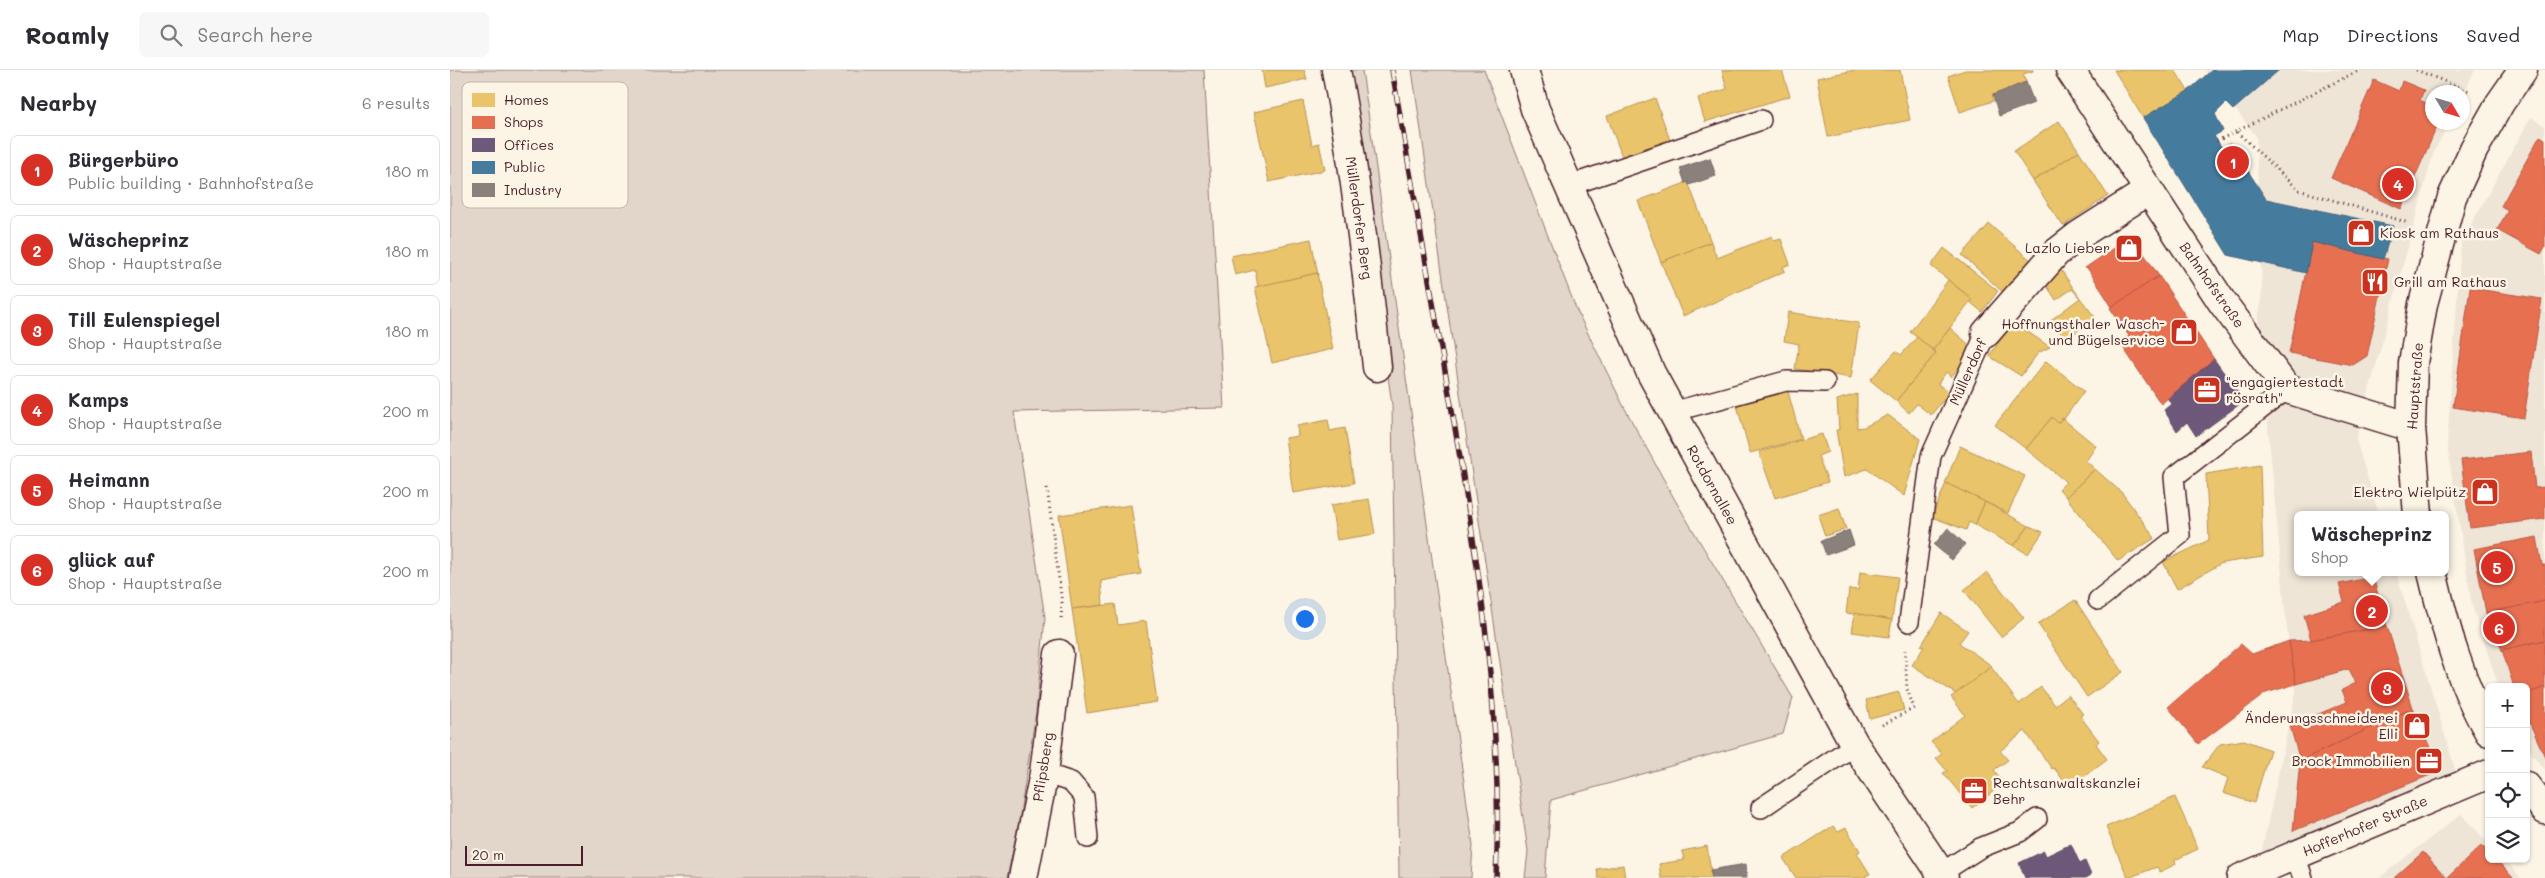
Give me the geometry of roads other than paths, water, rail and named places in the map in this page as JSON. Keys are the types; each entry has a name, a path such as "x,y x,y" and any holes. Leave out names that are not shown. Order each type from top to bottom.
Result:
{"street":[{"name":"Müllerdorfer Berg","path":"1336,70 1346,118 1366,258 1377,367"},
{"name":"Rotdornallee","path":"1524,70 1534,109 1651,373 1855,745 1943,875"},
{"name":"Bahnhofstraße","path":"2070,70 2222,302 2287,389"},
{"name":"Hauptstraße","path":"2418,511 2411,427 2413,363 2423,304 2452,198 2474,149 2500,103 2523,70"},
{"name":"Müllerdorf","path":"1986,333 2056,253 2079,235 2148,191"},
{"path":"2287,389 2411,427"},
{"path":"2433,576 2440,608 2464,678 2487,728"},
{"name":"Pflipsberg","path":"1022,878 1044,772 1059,654"},
{"name":"Hofferhofer Straße","path":"2241,878 2299,866 2485,776"},
{"path":"2530,791 2545,810"}],"lane":[{"path":"1568,186 1761,120"},
{"name":"Müllerdorf","path":"1909,622 1931,456 1986,333"},
{"path":"1672,412 1786,381 1825,382"},
{"path":"2098,600 2180,535 2174,477 2287,389"},
{"path":"1760,808 1855,745"},
{"path":"1044,772 1071,782 1084,797 1088,838"},
{"path":"1943,875 1980,848 2020,832 2038,819"}],"railway":[{"path":"1392,70 1471,522 1487,640 1496,759 1496,878"}],"place":[{"name":"Bürgerbüro","path":"2233,162"},
{"name":"Kamps","path":"2398,184"},
{"name":"Kiosk am Rathaus","path":"2361,233"},
{"name":"Lazlo Lieber","path":"2129,248"},
{"name":"Grill am Rathaus","path":"2375,282"},
{"name":"Hoffnungsthaler Wasch- und Bügelservice","path":"2184,332"},
{"name":"\"engagiertestadt rösrath\"","path":"2207,390"},
{"name":"Elektro Wielpütz","path":"2485,492"},
{"name":"Heimann","path":"2497,567"},
{"name":"Wäscheprinz","path":"2372,611"},
{"name":"glück auf","path":"2499,628"},
{"name":"Till Eulenspiegel","path":"2387,688"},
{"name":"Änderungsschneiderei Elli","path":"2417,726"},
{"name":"Brock Immobilien","path":"2429,761"},
{"name":"Rechtsanwaltskanzlei Behr","path":"1974,791"}]}
